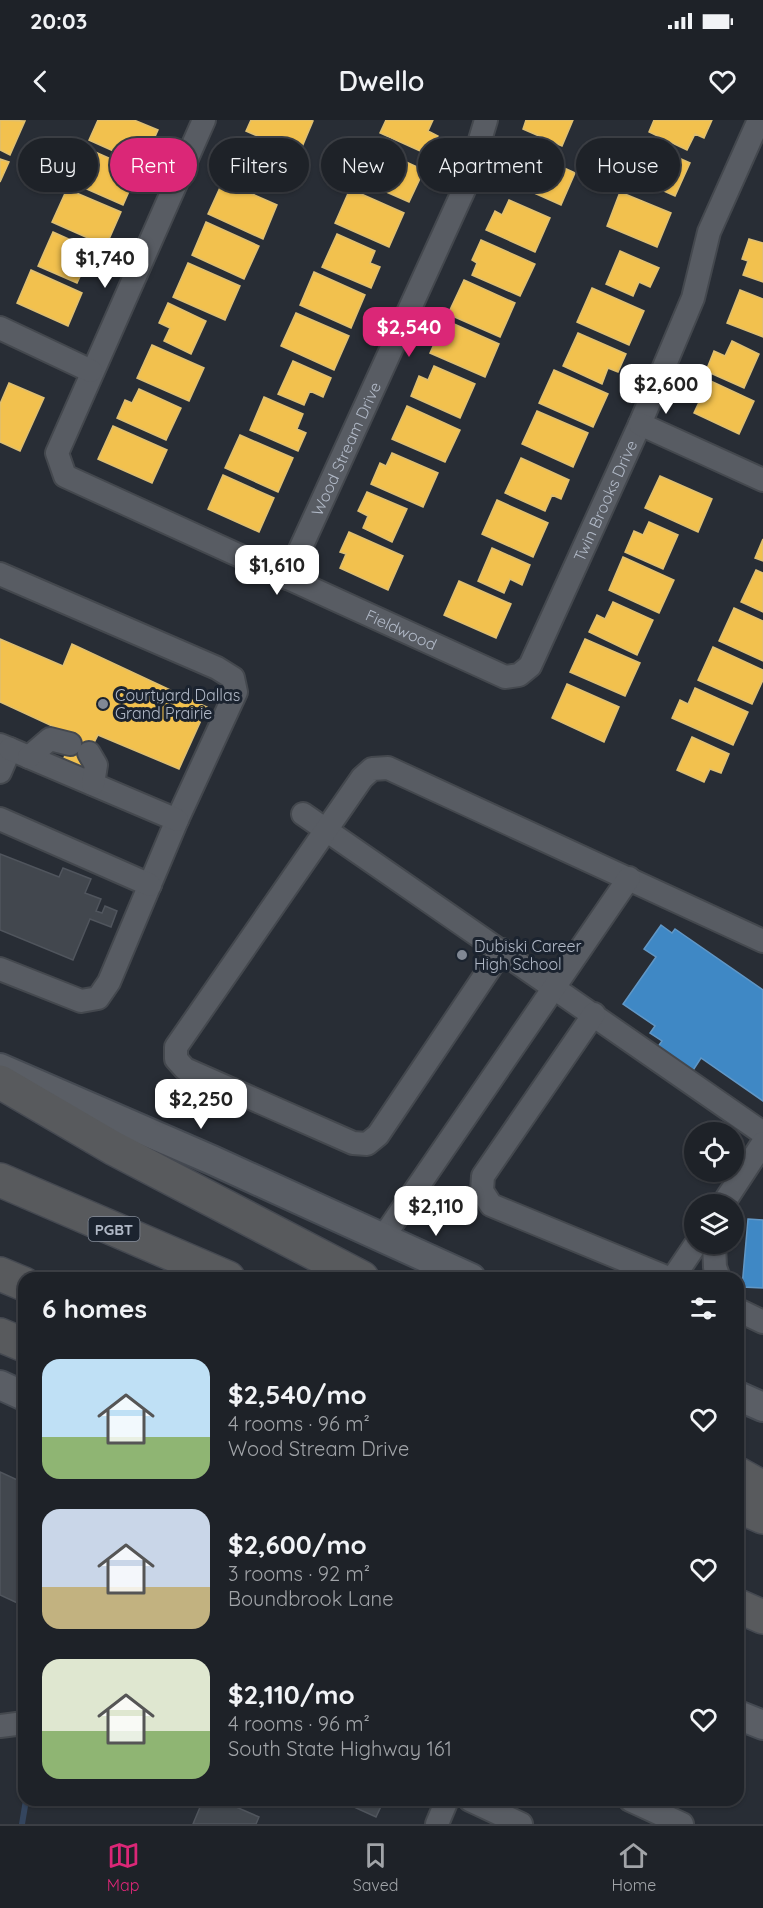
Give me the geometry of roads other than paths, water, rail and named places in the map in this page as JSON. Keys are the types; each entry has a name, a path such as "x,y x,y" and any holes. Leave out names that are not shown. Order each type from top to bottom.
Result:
{"highway":[{"path":"0,1082 112,1148 350,1272"},
{"name":"PGBT","path":"0,1180 214,1272"},
{"path":"0,1274 18,1282"},
{"path":"0,1335 18,1342"},
{"path":"744,1477 763,1488"},
{"path":"744,1509 763,1517"},
{"path":"744,1609 763,1617"},
{"path":"744,1624 763,1630"}],"main road":[{"path":"0,1068 212,1160 457,1272"},
{"path":"0,1385 18,1393"},
{"path":"744,1399 763,1407"},
{"path":"744,1717 763,1725"}],"street":[{"path":"0,328 91,371 204,120"},
{"name":"Wood Stream Drive","path":"286,578 467,183 486,120"},
{"name":"Twin Brooks Drive","path":"519,675 530,666 640,424 693,298 709,232 759,120"},
{"name":"Fieldwood","path":"91,371 57,453 59,466 65,476 505,677 519,675"},
{"path":"640,424 763,480"},
{"path":"0,574 218,668 233,678 236,692 177,820 109,982 98,998 81,1001 0,969"},
{"path":"0,772 13,750 50,739 80,748 96,765 93,784"},
{"path":"13,750 177,820"},
{"path":"502,950 378,1135 367,1144 353,1143 185,1069 176,1059 176,1047 362,778 372,769 388,768 763,941"},
{"path":"303,814 556,987 763,1133"},
{"path":"0,819 150,885"},
{"path":"382,1239 630,878"},
{"path":"594,1014 483,1176 482,1191 491,1205 653,1272"},
{"path":"730,1194 763,1143"},
{"path":"677,1272 689,1254"},
{"path":"714,1254 717,1272"},
{"path":"0,1726 18,1724"},
{"path":"437,1824 444,1806"},
{"path":"483,1806 521,1824"},
{"path":"643,1806 682,1824"}],"waterway":[{"path":"22,1824 25,1806"}],"place":[{"name":"Courtyard Dallas Grand Prairie","path":"103,704"},
{"name":"Dubiski Career High School","path":"462,955"}]}
